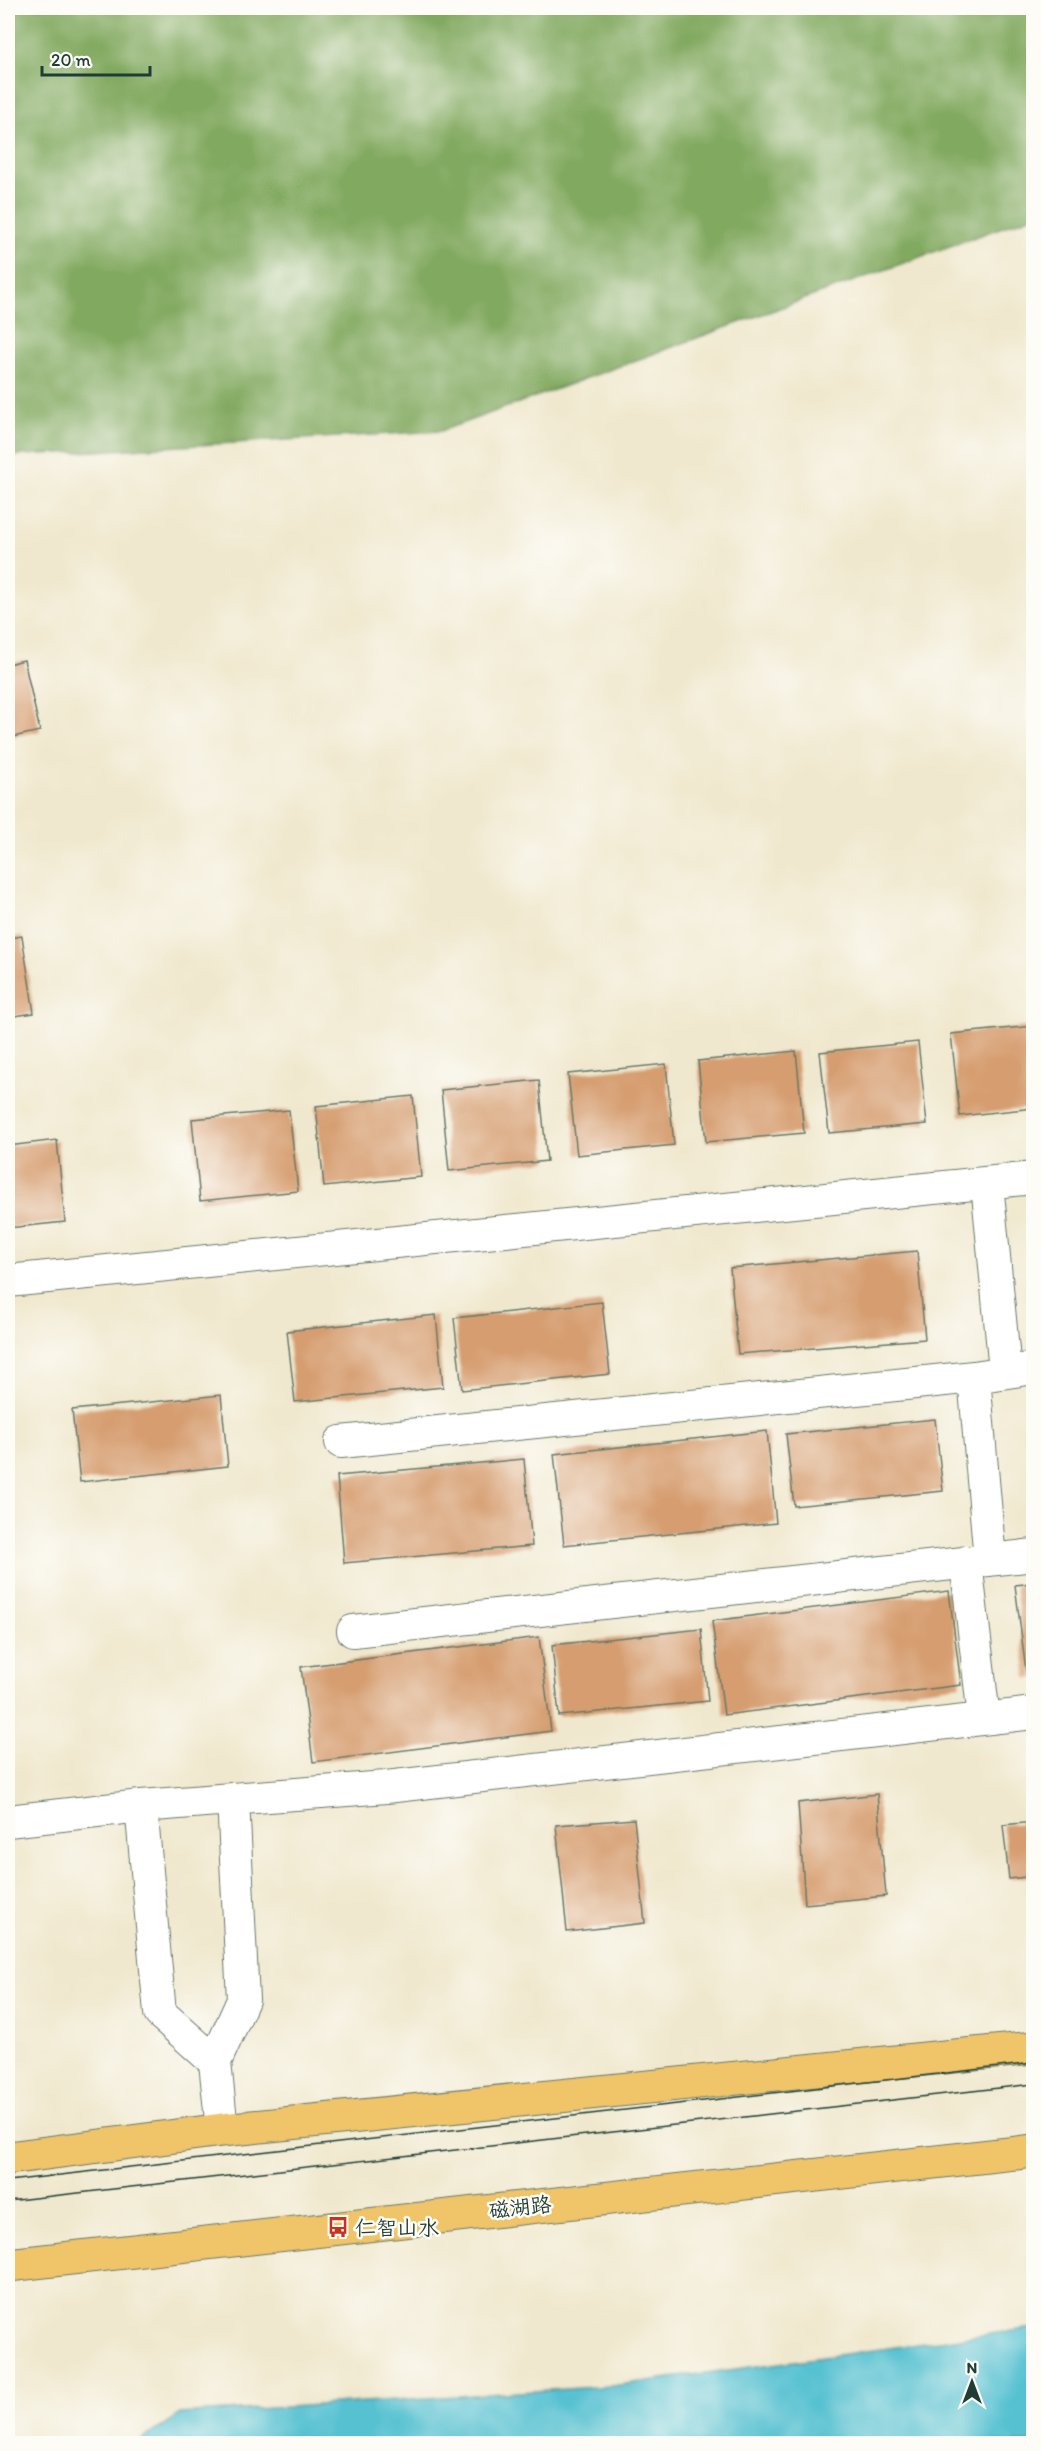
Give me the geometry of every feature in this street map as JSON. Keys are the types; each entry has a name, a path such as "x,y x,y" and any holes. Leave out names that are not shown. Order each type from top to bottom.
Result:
{"main road":[{"path":"8,2158 222,2130 1034,2048"},
{"name":"磁湖路","path":"8,2265 1034,2151"}],"street":[{"path":"8,1281 1034,1178"},
{"path":"341,1442 974,1377 1019,1370 987,1183"},
{"path":"974,1377 984,1718"},
{"path":"353,1631 1034,1556"},
{"path":"8,1821 141,1806 386,1787 1034,1713"},
{"path":"222,2130 215,2062 243,2000 233,1799"},
{"path":"141,1806 160,2013 215,2062"}],"green space":[{"path":"8,8 1033,8 1033,216 441,431 8,456"}],"water":[{"path":"1033,2328 1033,2443 137,2443 180,2414 612,2386"}],"building":[{"path":"24,660 40,731 8,738 8,664"},
{"path":"22,936 34,1013 8,1017 8,938"},
{"path":"1034,1026 1034,1108 960,1116 951,1034"},
{"path":"918,1042 927,1124 829,1133 820,1052"},
{"path":"796,1051 804,1133 706,1142 698,1061"},
{"path":"666,1064 674,1145 577,1155 568,1074"},
{"path":"539,1080 547,1161 449,1171 441,1090"},
{"path":"413,1096 421,1177 324,1187 316,1106"},
{"path":"289,1110 298,1191 200,1201 192,1119"},
{"path":"57,1140 65,1222 8,1228 8,1146"},
{"path":"1034,1234 1034,1267 1032,1267 1029,1235"},
{"path":"917,1251 925,1339 738,1354 730,1268"},
{"path":"602,1302 610,1374 462,1390 454,1318"},
{"path":"436,1315 443,1387 295,1402 287,1331"},
{"path":"221,1395 228,1466 80,1482 72,1410"},
{"path":"935,1419 943,1491 794,1506 786,1434"},
{"path":"767,1431 776,1523 564,1545 554,1454"},
{"path":"524,1459 532,1546 344,1563 337,1476"},
{"path":"1034,1583 1034,1678 1027,1679 1015,1585"},
{"path":"949,1591 961,1685 724,1715 712,1621"},
{"path":"701,1629 708,1701 559,1716 552,1645"},
{"path":"539,1637 551,1731 313,1762 301,1667"},
{"path":"877,1794 886,1896 805,1904 798,1803"},
{"path":"634,1819 645,1923 567,1932 556,1825"},
{"path":"1034,1822 1034,1876 1009,1879 1003,1825"}],"tram line":[{"path":"8,2181 1034,2063"},
{"path":"8,2201 1034,2084"}],"place":[{"name":"仁智山水","path":"338,2227"}]}
